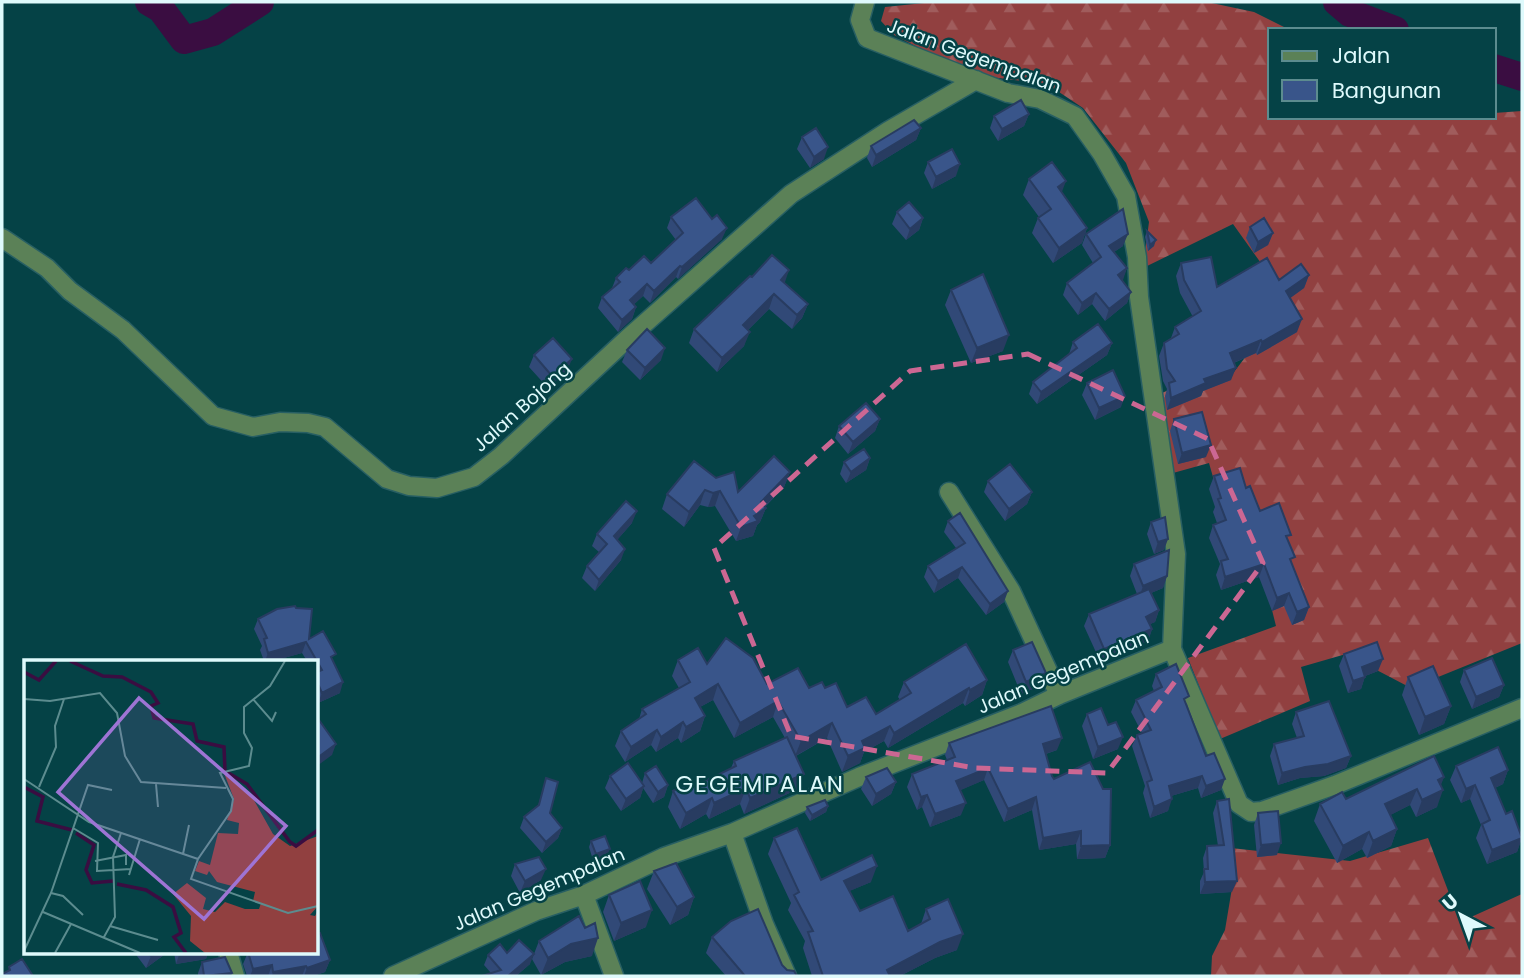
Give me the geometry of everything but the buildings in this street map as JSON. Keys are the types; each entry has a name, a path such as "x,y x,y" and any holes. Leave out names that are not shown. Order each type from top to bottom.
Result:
{"street":[{"name":"Jalan Gegempalan","path":"393,976 536,911 583,895 664,857 732,833 859,776 1022,713 1172,649 1176,554 1126,196 1102,154 1075,116 1040,99 1008,93 867,38 862,33 860,20 864,2"},
{"name":"Jalan Bojong","path":"2,238 47,268 70,291 123,330 214,416 253,427 280,422 325,427 387,479 409,486 437,488 474,478 501,456 646,321 791,194 888,131 976,80"},
{"path":"949,492 1011,591 1059,695"},
{"path":"1172,649 1234,794 1239,804 1251,812 1262,811 1335,785 1522,708"},
{"path":"732,833 764,924 787,976"},
{"path":"583,895 614,976"},
{"path":"229,954 235,976"}],"highlighted area":[{"path":"1028,354 1208,439 1263,563 1107,773 975,768 791,736 714,548 910,371"}],"green space":[{"path":"934,2 1207,2 1254,12 1286,28 1268,28 1268,119 1496,119 1496,113 1522,111 1522,643 1411,688 1346,654 1301,667 1310,701 1220,739 1188,658 1276,626 1259,558 1223,512 1209,463 1173,473 1162,393 1204,374 1209,383 1234,372 1288,301 1233,224 1143,268 1149,222 1126,163 1083,108 1047,84 983,76 927,52 894,35 881,21 885,7"},
{"path":"1428,838 1460,922 1522,894 1522,976 1211,976 1212,956 1225,930 1234,876 1231,848 1350,861"}],"waterway":[{"path":"149,2 161,9 184,40 213,32 260,2"},
{"path":"1337,2 1350,13 1390,28"},
{"path":"1496,69 1522,77"}],"district":[{"name":"GEGEMPALAN","path":"760,784"}]}
